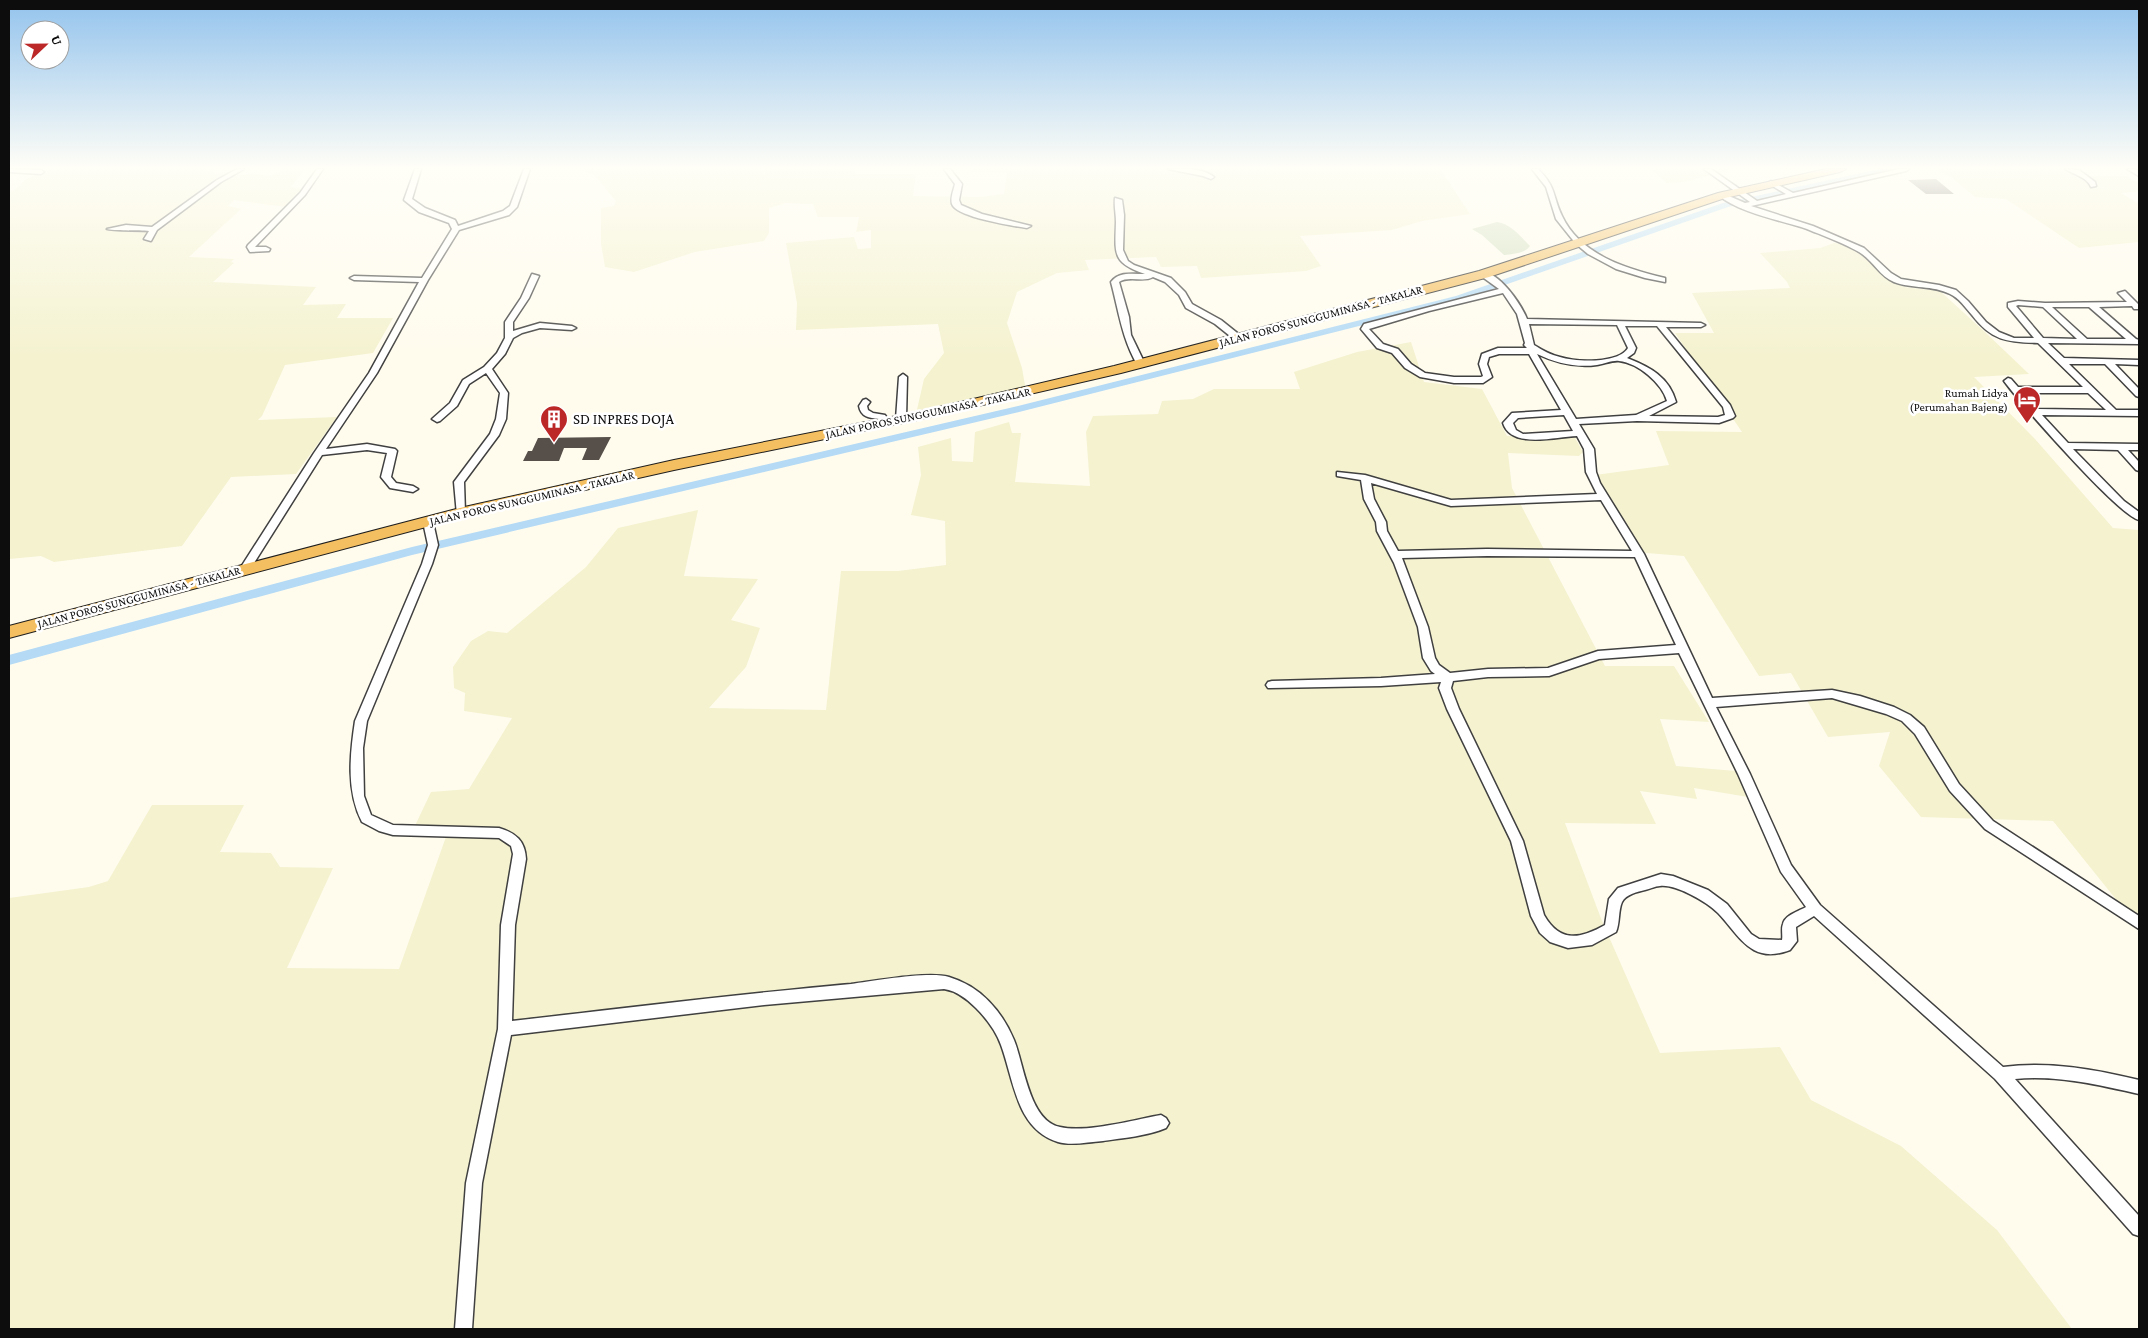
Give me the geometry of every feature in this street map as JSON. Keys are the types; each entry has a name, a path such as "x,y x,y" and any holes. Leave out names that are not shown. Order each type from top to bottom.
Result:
{"highway":[{"name":"JALAN POROS SUNGGUMINASA - TAKALAR","path":"9,632 245,569 429,526 460,513 616,478 1032,391 1141,364 1487,276 1623,231"}],"street":[{"path":"148,239 153,231"},
{"path":"266,248 253,250 251,247 267,231"},
{"path":"245,569 373,373 424,280 455,231"},
{"path":"1120,231 1119,250 1121,257 1132,267 1164,278 1182,294 1189,306 1218,322 1238,338"},
{"path":"1570,231 1581,244 1614,266 1662,280"},
{"path":"1818,231 1861,250 1881,270 1897,281 1946,290 1956,294 1996,336 2014,340 2084,340 2137,343"},
{"path":"437,419 454,404 466,382 487,369 501,354 510,336 509,322 525,298 535,276"},
{"path":"1141,364 1127,335 1125,316 1115,282 1124,276 1164,278"},
{"path":"1487,276 1504,289 1520,311 1530,348 1590,453 1591,472 1639,554 1682,649 1744,774 1786,868 1815,910 2000,1074 2139,1228"},
{"path":"354,278 424,280"},
{"path":"1504,289 1367,326 1366,329 1380,346 1397,352 1413,370 1430,377 1445,379 1486,379 1488,374 1482,364 1485,356 1498,351 1530,348 1571,364 1593,364 1619,358 1628,354 1632,348 1620,323"},
{"path":"2122,292 2137,306"},
{"path":"2114,413 2039,340 2011,305 2018,303 2137,306"},
{"path":"2045,304 2084,340"},
{"path":"2092,304 2137,343"},
{"path":"1523,320 1659,323 1700,326"},
{"path":"1580,433 1522,437 1515,435 1510,430 1508,423 1515,415 1719,420 1730,416 1727,407 1659,323"},
{"path":"510,336 531,326 572,328"},
{"path":"1619,358 1658,377 1671,396 1672,402 1637,418"},
{"path":"2060,361 2139,362"},
{"path":"2107,362 2139,394"},
{"path":"460,513 459,482 494,435 501,418 504,393 487,369"},
{"path":"902,419 903,377"},
{"path":"2008,381 2065,446 2120,503 2139,517"},
{"path":"2016,390 2089,390"},
{"path":"866,402 863,406 864,411 870,415 882,417 886,422"},
{"path":"2036,412 2139,413"},
{"path":"2065,446 2139,447"},
{"path":"2120,446 2139,468"},
{"path":"319,453 367,447 392,451 386,478 393,486 414,489"},
{"path":"1340,474 1365,478 1452,503 1604,497"},
{"path":"1365,478 1368,499 1381,522 1382,531 1395,555 1423,627 1429,658 1435,668 1448,677"},
{"path":"429,526 433,545 425,569 361,721 357,748 358,796 366,818 393,830 487,831 507,835 517,843 520,859 509,910 506,943 505,1029 474,1183 463,1329"},
{"path":"1395,555 1477,551 1557,555 1639,554"},
{"path":"1272,685 1372,682 1488,673 1549,672 1598,655 1682,649"},
{"path":"1448,677 1446,688 1453,709 1517,841 1538,916 1545,928 1555,938 1568,942 1592,939 1610,928 1616,899 1623,892 1661,880 1673,882 1702,894 1722,908 1746,938 1756,945 1786,946 1790,941 1789,925 1797,918 1815,910"},
{"path":"1708,703 1832,694 1849,697 1906,718 1925,739 1950,782 1973,810 1989,825 2139,923"},
{"path":"505,1029 836,991 946,983 965,989 972,994 993,1018 1008,1043 1025,1100 1034,1115 1050,1130 1059,1134 1084,1134 1161,1123"},
{"path":"2000,1074 2023,1070 2050,1070 2074,1073 2139,1087"}],"shaded area":[{"path":"9,231 217,231 189,257 234,259 231,262 234,263 213,282 316,287 303,305 346,304 337,318 393,318 373,353 285,365 262,416 258,420 337,417 296,474 231,477 182,546 54,562 41,556 9,559"},
{"path":"601,231 769,231 764,241 695,252 634,272 605,267"},
{"path":"871,231 1370,231 1300,236 1321,266 1306,271 1201,278 1197,266 1161,267 1156,257 1085,260 1089,270 1057,273 1017,292 1007,323 1022,368 1026,391 916,414 924,379 944,353 938,324 796,330 797,303 786,243 854,237 858,249 871,248"},
{"path":"2054,231 2139,231 2139,242 2079,248"},
{"path":"1834,243 1856,246 1904,287 1940,291 1986,333 2029,374 1974,377 2035,439 2113,528 2139,530 2139,928 2053,821 1921,817 1879,766 1890,732 1828,737 1791,673 1759,676 1684,556 1634,552 1595,475 1669,465 1656,431 1742,432 1675,333 1714,333 1692,293 1790,288 1787,282 1760,253 1820,248"},
{"path":"1411,342 1424,382 1482,389 1507,436 1574,436 1583,452 1579,456 1508,453 1512,488 1605,666 1674,666 1709,722 1660,719 1676,766 1736,771 1748,797 1694,788 1697,799 1640,791 1656,824 1565,823 1602,921 1660,1053 1780,1047 1811,1100 1901,1146 1997,1230 2072,1329 9,1329 9,898 89,887 108,881 152,805 244,805 220,852 271,853 280,867 333,868 287,968 399,969 447,834 412,832 431,792 469,789 512,718 464,711 465,693 454,688 453,667 471,641 488,631 507,633 586,567 618,528 698,510 684,576 758,579 731,620 760,628 746,667 709,708 826,710 841,571 898,571 946,565 945,521 911,515 921,475 918,447 951,438 952,461 973,462 975,432 1009,422 1012,433 1021,433 1015,482 1090,486 1086,432 1093,416 1158,414 1162,401 1193,399 1214,389 1300,389 1294,372 1357,352"}],"green space":[{"path":"1476,231 1515,231 1530,246 1522,252 1504,255"}],"building":[{"path":"611,437 599,460 582,460 587,448 564,448 559,461 523,461 528,451 532,451 538,438"}],"waterway":[{"path":"9,660 412,551 1023,408 1459,298 1650,231"}],"place":[{"name":"Rumah Lidya (Perumahan Bajeng)","path":"2027,424"},
{"name":"SD INPRES DOJA","path":"554,443"}]}
